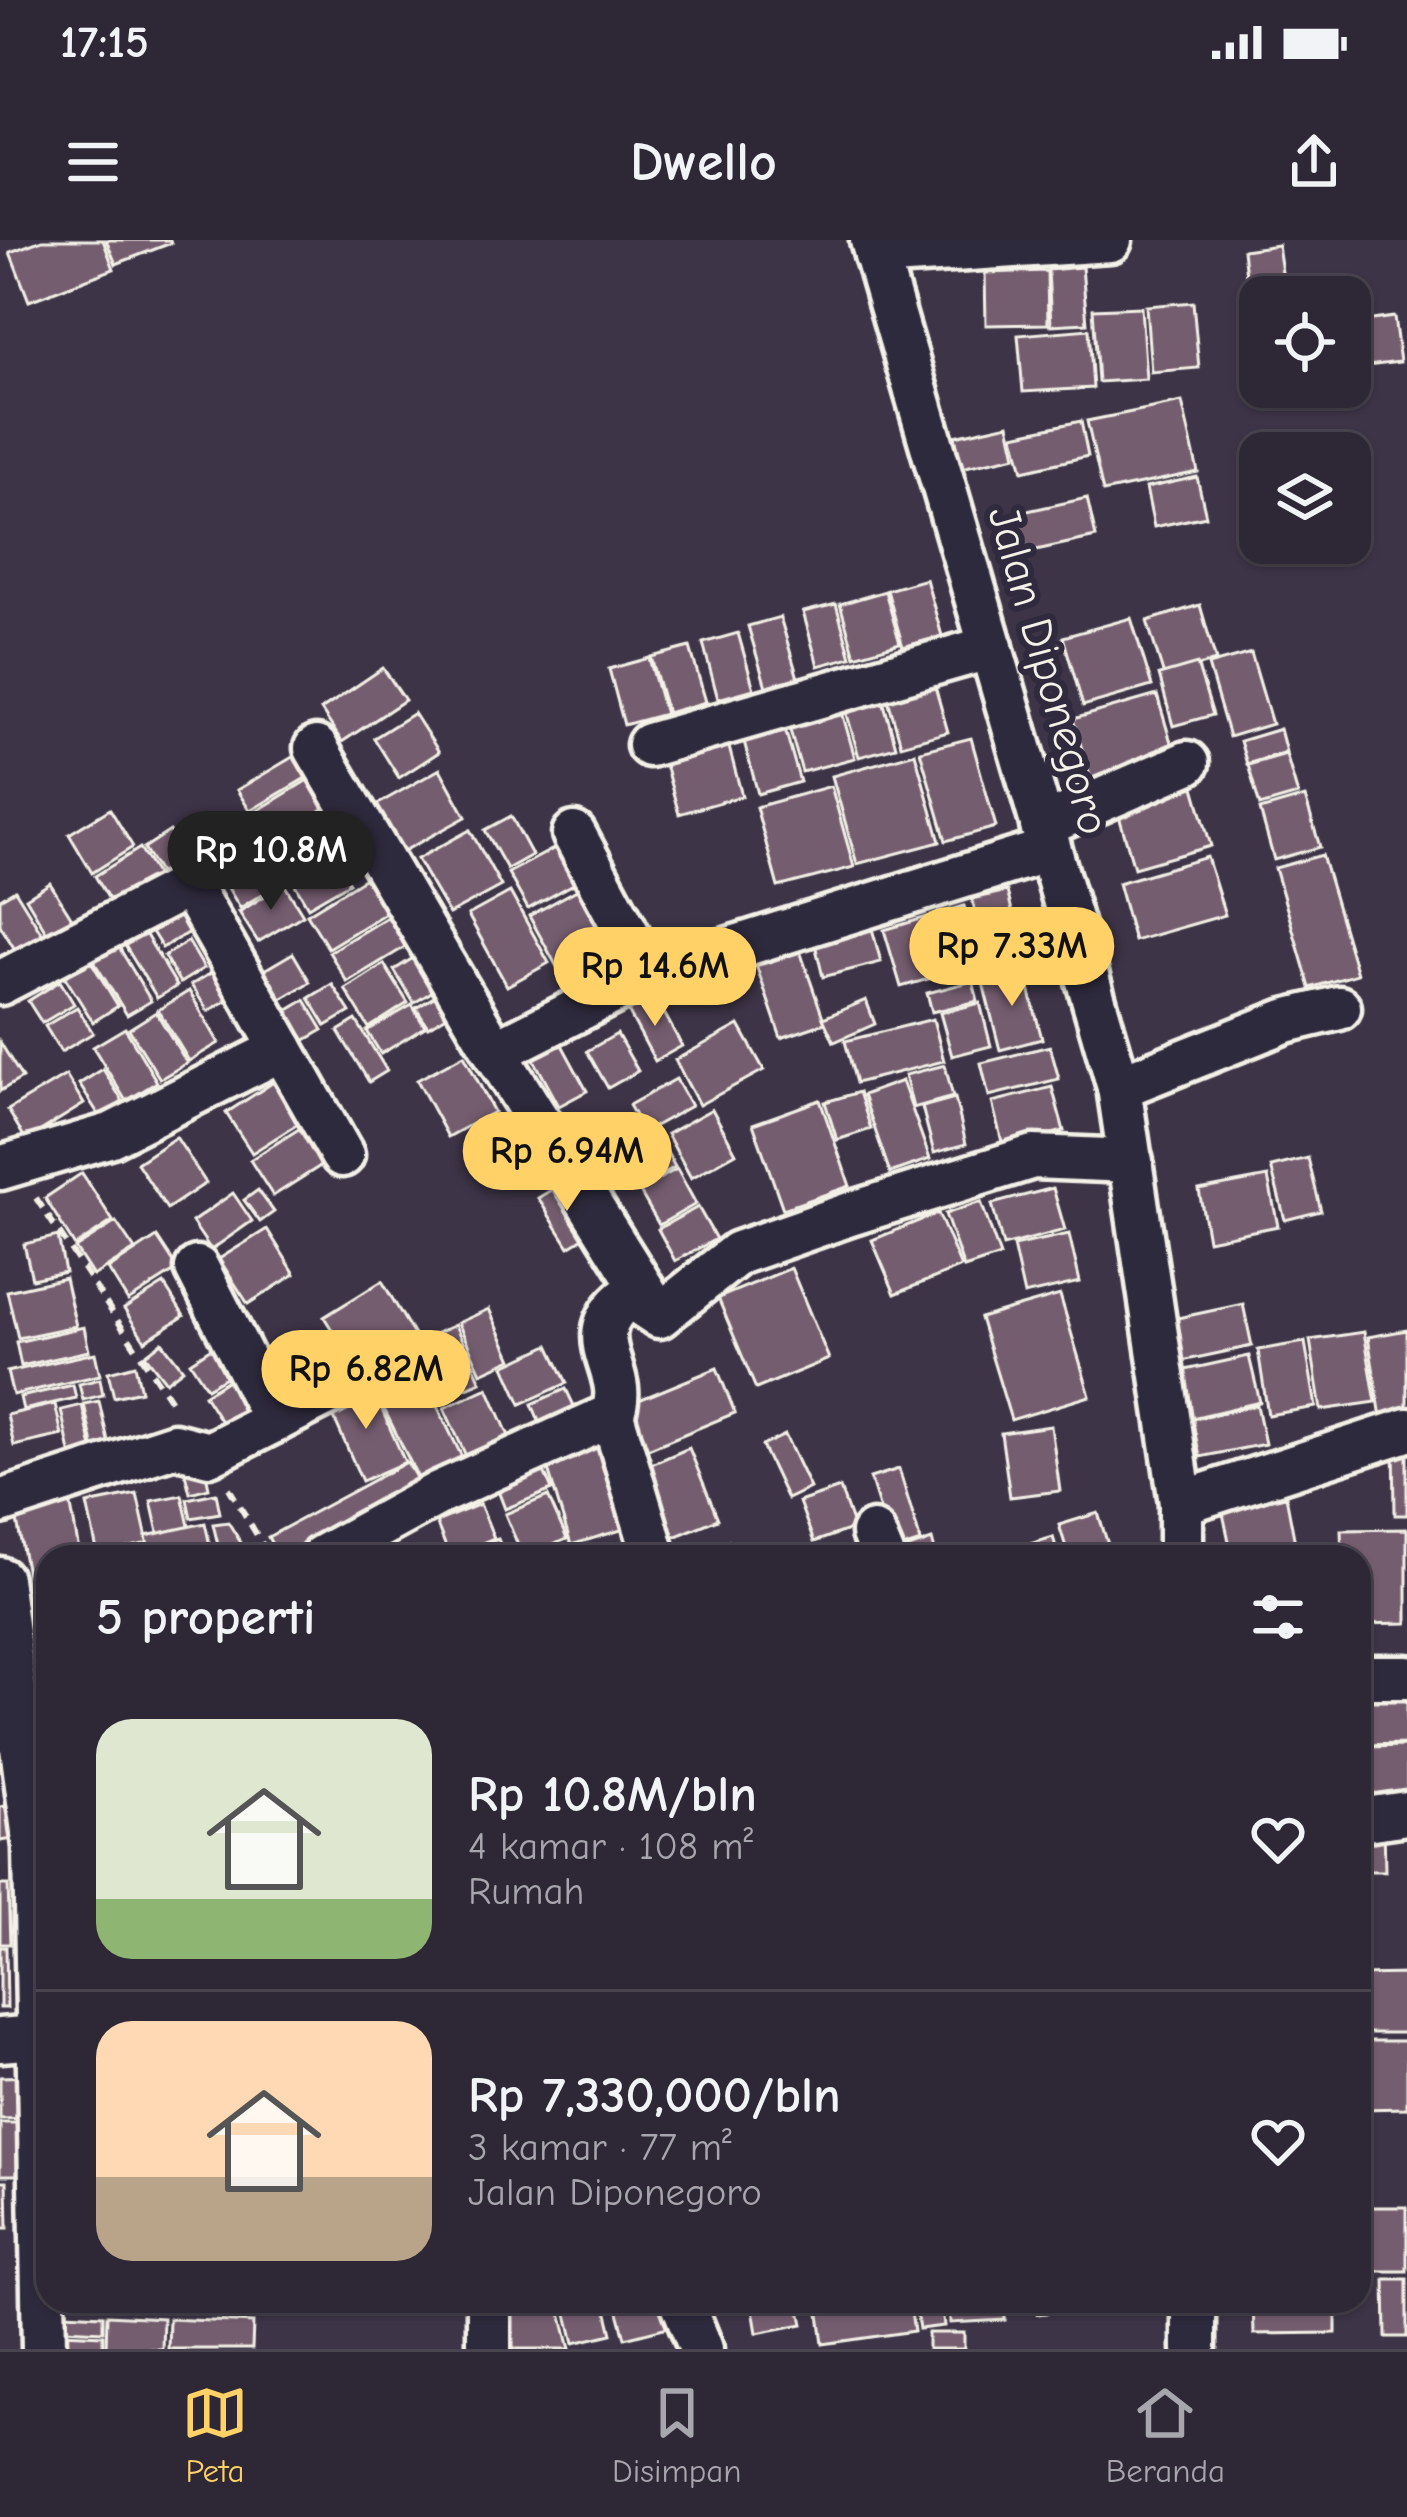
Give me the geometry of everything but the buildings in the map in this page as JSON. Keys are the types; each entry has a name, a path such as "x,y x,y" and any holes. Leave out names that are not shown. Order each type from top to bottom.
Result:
{"street":[{"path":"874,248 1110,240"},
{"name":"Jalan Diponegoro","path":"874,248 1119,1087 1180,1503 1181,1545"},
{"path":"650,745 991,647"},
{"path":"316,748 495,1052 659,1316"},
{"path":"495,1052 650,974 1045,838 1187,763"},
{"path":"574,833 650,974"},
{"path":"0,983 189,886 342,1154"},
{"path":"1119,1087 1285,1021 1340,1008"},
{"path":"4,1158 111,1135 282,1049"},
{"path":"659,1316 738,1252 850,1214 1033,1157 1132,1161"},
{"path":"197,1268 275,1421"},
{"path":"651,1545 612,1415 617,1402 604,1350 606,1322 629,1296 659,1316"},
{"path":"0,1502 174,1445 207,1455 363,1376"},
{"path":"344,1545 440,1493 612,1415"},
{"path":"1180,1503 1407,1430"},
{"path":"0,1580 21,1671 36,2171"},
{"path":"1371,1677 1407,1677"},
{"path":"1371,1818 1407,1813"},
{"path":"42,2313 44,2349"},
{"path":"489,2349 490,2313"},
{"path":"686,2313 700,2349"},
{"path":"1194,2313 1194,2349"}],"path":[{"path":"4,1158 207,1455 263,1545"}]}
